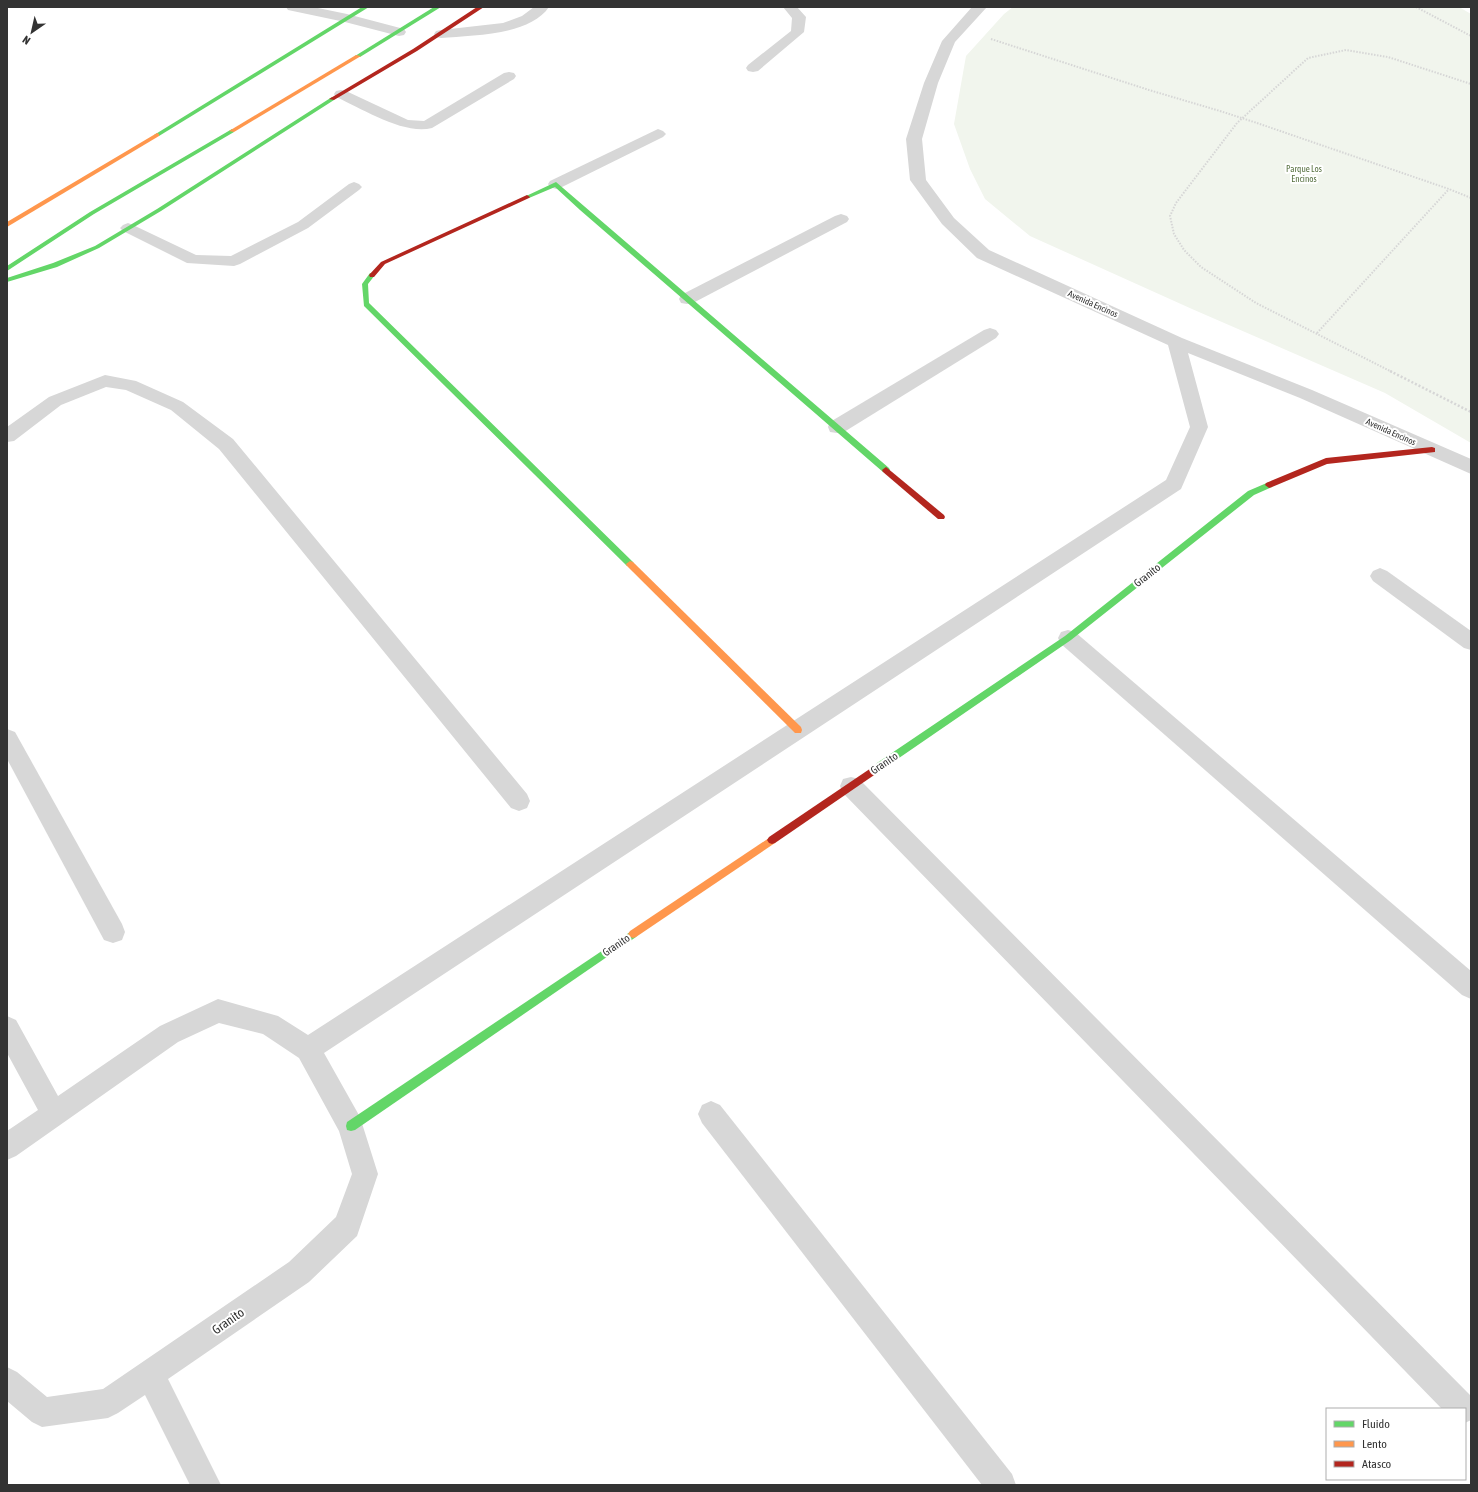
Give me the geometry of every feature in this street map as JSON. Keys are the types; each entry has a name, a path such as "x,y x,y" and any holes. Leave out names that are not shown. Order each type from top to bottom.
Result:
{"street":[{"path":"292,7 347,18 399,32"},
{"path":"7,225 366,7"},
{"path":"7,269 92,213 399,32 438,7"},
{"path":"7,280 55,265 97,247 341,94 441,34 481,7"},
{"name":"Avenida Encinos","path":"980,7 949,41 931,83 914,139 918,180 948,220 983,254 1176,342 1306,394 1471,467"},
{"path":"658,134 556,184 383,263 365,284 366,304 798,730"},
{"path":"556,184 582,209 941,516"},
{"path":"687,299 841,219"},
{"path":"837,427 990,334"},
{"path":"308,1049 1174,484 1199,427 1176,342"},
{"path":"7,436 55,401 105,381 130,385 177,406 226,444 519,801"},
{"name":"Granito","path":"351,1126 1068,638 1251,493 1326,461 1432,450"},
{"path":"1380,576 1471,642"},
{"path":"1068,638 1471,987"},
{"path":"7,738 113,932"},
{"path":"851,786 1462,1408"},
{"name":"Granito","path":"7,1147 169,1034 218,1011 269,1024 308,1049 351,1126 365,1174 347,1226 299,1272 108,1403 42,1412 7,1382"},
{"path":"7,1028 54,1114"},
{"path":"711,1114 1001,1485"},
{"path":"150,1374 206,1485"}],"lane":[{"path":"441,34 505,27 526,19 542,7"},
{"path":"752,68 797,32 799,17 790,7"},
{"path":"341,94 405,124 427,126 509,76"},
{"path":"128,228 193,260 234,261 303,226 354,187"}],"path":[{"path":"1416,7 1471,36"},
{"path":"960,29 1257,123 1449,189 1471,198"},
{"path":"1471,84 1388,57 1346,50 1308,58 1237,123 1176,203 1170,216 1174,234 1184,250 1201,267 1256,303 1471,412"},
{"path":"1317,333 1449,189"}],"green space":[{"name":"Parque Los Encinos","path":"1013,7 1459,7 1471,14 1471,443 1385,393 1192,309 1030,236 985,199 970,169 954,124 966,56 1004,14"}],"traffic: fast":[{"path":"157,135 366,7"},
{"path":"358,56 438,7"},
{"path":"7,280 55,265 97,247 159,210 332,99"},
{"path":"7,269 92,213 232,131"},
{"path":"527,197 556,184 582,209 886,470"},
{"path":"372,275 365,284 366,304 630,564"},
{"path":"880,766 1068,638 1251,493 1269,485"},
{"path":"351,1126 633,934"}],"traffic: slow":[{"path":"232,131 358,56"},
{"path":"7,225 157,135"},
{"path":"630,564 798,730"},
{"path":"633,934 772,840"}],"traffic: jam":[{"path":"332,99 415,50 481,7"},
{"path":"372,275 383,263 527,197"},
{"path":"1269,485 1326,461 1432,450"},
{"path":"886,470 941,517"},
{"path":"772,840 880,766"}]}
